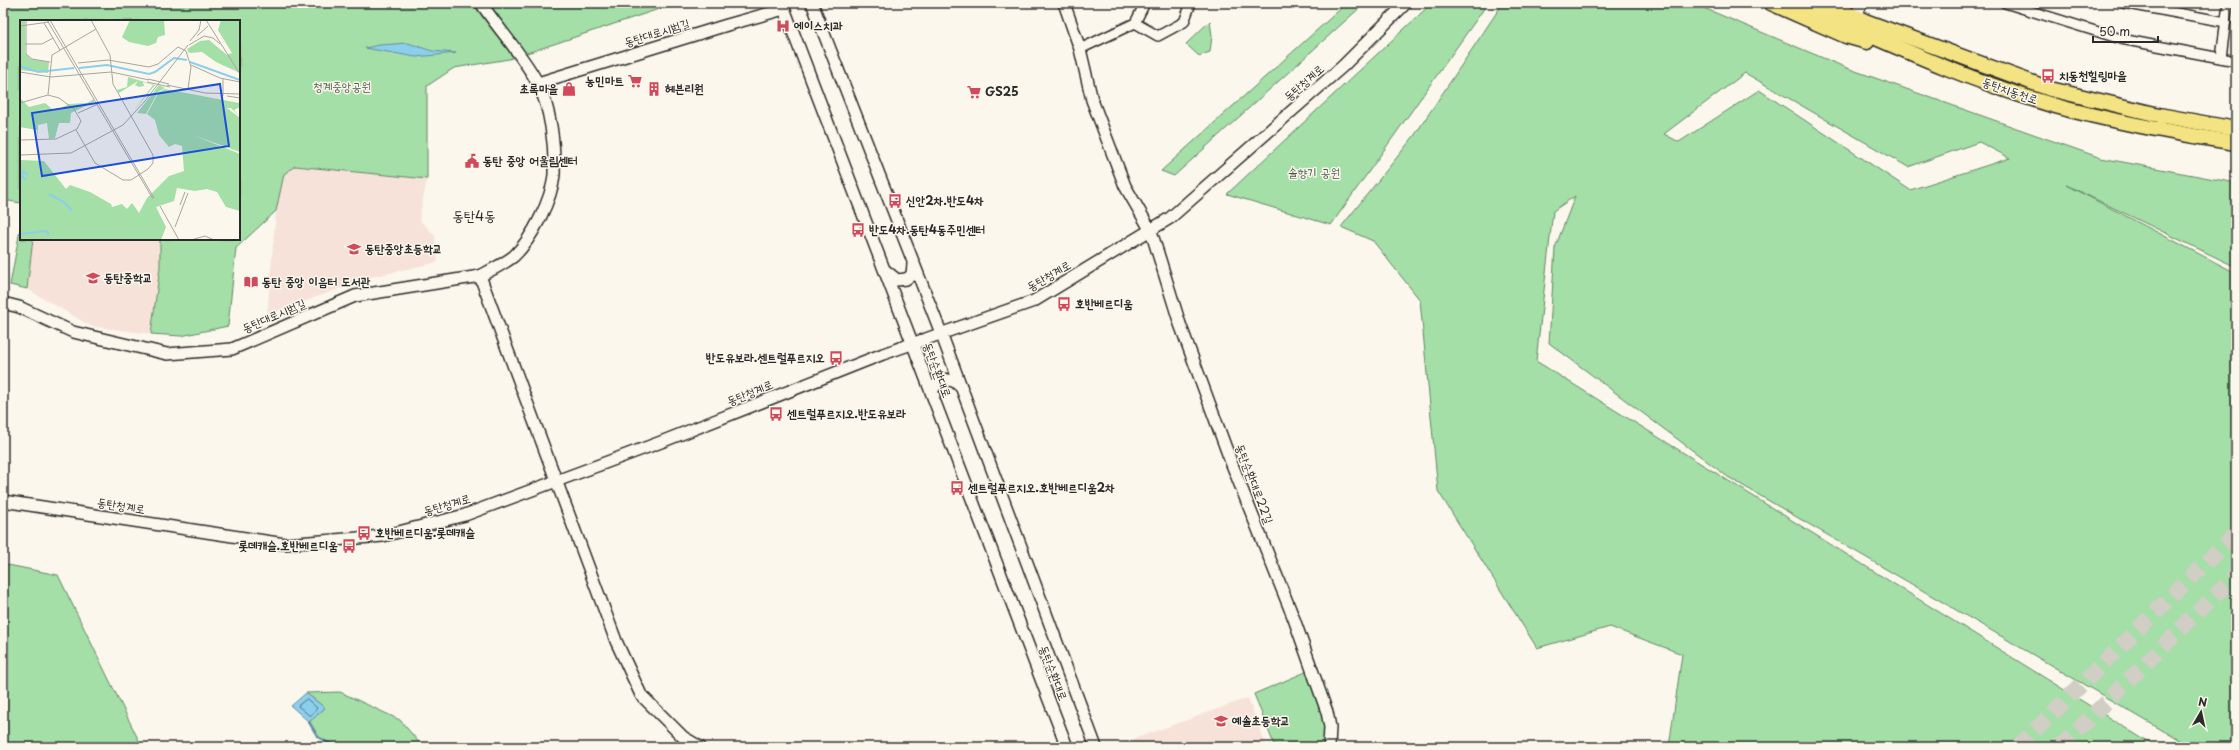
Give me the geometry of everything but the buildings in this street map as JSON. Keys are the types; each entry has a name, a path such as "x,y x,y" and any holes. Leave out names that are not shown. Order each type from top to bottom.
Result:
{"main road":[{"path":"1771,3 1846,36 1927,58"},
{"name":"동탄치동천로","path":"1795,3 1989,84 2052,105 2147,128 2236,143"},
{"name":"동탄치동천로","path":"1824,3 1865,21 1937,46 1992,69 2050,88 2159,115 2236,129"},
{"path":"1845,3 1861,6 1937,46"}],"street":[{"name":"동탄대로시범길","path":"3,303 19,307 73,332 167,354 232,349 355,296 480,276 514,255 538,224 547,200 554,176 552,139 546,104 538,83 502,30 481,3"},
{"name":"동탄순환대로","path":"812,3 941,334 1096,747"},
{"name":"동탄순환대로22길","path":"1064,3 1080,49 1097,115 1126,186 1151,231 1180,324 1231,462 1294,619 1327,712 1330,726 1329,747"},
{"path":"1080,49 1135,22 1145,3"},
{"path":"1135,22 1158,36 1184,22 1190,6 1187,3"},
{"name":"동탄청계로","path":"3,501 285,544 383,536 465,515 556,482 913,343 1034,301 1170,218 1343,66 1406,3"},
{"path":"2004,3 2121,39 2236,61"},
{"path":"2123,3 2226,22"},
{"path":"2176,13 2178,3"},
{"path":"2221,58 2228,3"},
{"name":"동탄대로시범길","path":"538,83 727,25 783,6"},
{"name":"동탄순환대로","path":"783,6 1067,747"},
{"path":"884,269 890,276 897,280 906,280 912,275 912,261"},
{"path":"480,276 616,641 640,694 683,737 700,747"},
{"path":"934,400 932,390 942,379 954,381 961,388"}],"shaded area":[{"name":"동탄중앙초등학교","path":"295,166 427,179 419,219 435,236 438,262 372,277 267,315 276,211 284,174"},
{"name":"동탄중학교","path":"33,240 160,240 160,267 151,334 91,326 27,289"},
{"name":"예솔초등학교","path":"1248,698 1266,747 1125,747 1123,743"}],"green space":[{"name":"청계중앙공원","path":"3,3 677,3 509,59 454,68 427,86 427,179 295,166 284,174 276,211 236,248 228,326 181,336 151,334 160,267 160,240 240,240 240,20 20,20 20,203 3,200"},
{"path":"1347,3 1365,3 1174,176 1161,171"},
{"name":"솔향기 공원","path":"1432,3 1488,3 1331,225 1227,194"},
{"path":"1503,3 1692,3 1847,68 2101,158 2236,183 2236,267 2066,185 2236,273 2236,747 2191,747 1728,477 1549,343 1555,248 1575,196 1553,211 1536,361 2156,747 1669,747 1682,654 1610,627 1537,648 1438,491 1420,300 1373,241 1341,227 1414,136","holes":["1745,73 1908,167 1979,142 2010,158 1910,190 1759,90 1679,142 1664,134"]},
{"path":"1210,21 1212,36 1210,52 1199,56 1186,44"},
{"path":"20,230 20,240 33,240 27,289 10,285"},
{"path":"3,564 58,575 142,747 3,747"},
{"path":"1308,671 1325,715 1326,747 1275,747 1254,694"},
{"path":"340,692 400,720 423,747 336,747 318,737 309,722 325,708 306,693"}],"water":[{"path":"408,43 432,51 456,53 416,57 365,48 380,45"},
{"path":"306,693 325,708 309,722 291,706"}],"waterway":[{"path":"309,722 318,737 336,747"}],"tunnel":[{"path":"2018,747 2236,533"},
{"path":"2060,747 2236,575"}],"place":[{"name":"에이스치과","path":"783,26"},
{"name":"치동천힐링마을","path":"2048,76"},
{"name":"농민마트","path":"635,81"},
{"name":"초록마을","path":"569,89"},
{"name":"헤븐리원","path":"654,89"},
{"name":"GS25","path":"974,92"},
{"name":"동탄 중앙 어울림센터","path":"472,161"},
{"name":"신안2차.반도4차","path":"895,201"},
{"name":"반도4차.동탄4동주민센터","path":"858,230"},
{"name":"동탄중앙초등학교","path":"354,249"},
{"name":"동탄중학교","path":"93,278"},
{"name":"동탄 중앙 이음터 도서관","path":"251,282"},
{"name":"호반베르디움","path":"1064,304"},
{"name":"반도유보라.센트럴푸르지오","path":"836,358"},
{"name":"센트럴푸르지오.반도유보라","path":"776,414"},
{"name":"센트럴푸르지오.호반베르디움2차","path":"957,488"},
{"name":"호반베르디움.롯데캐슬","path":"364,533"},
{"name":"롯데캐슬.호반베르디움","path":"349,546"},
{"name":"예솔초등학교","path":"1221,721"}],"district":[{"name":"동탄4동","path":"474,216"}]}
